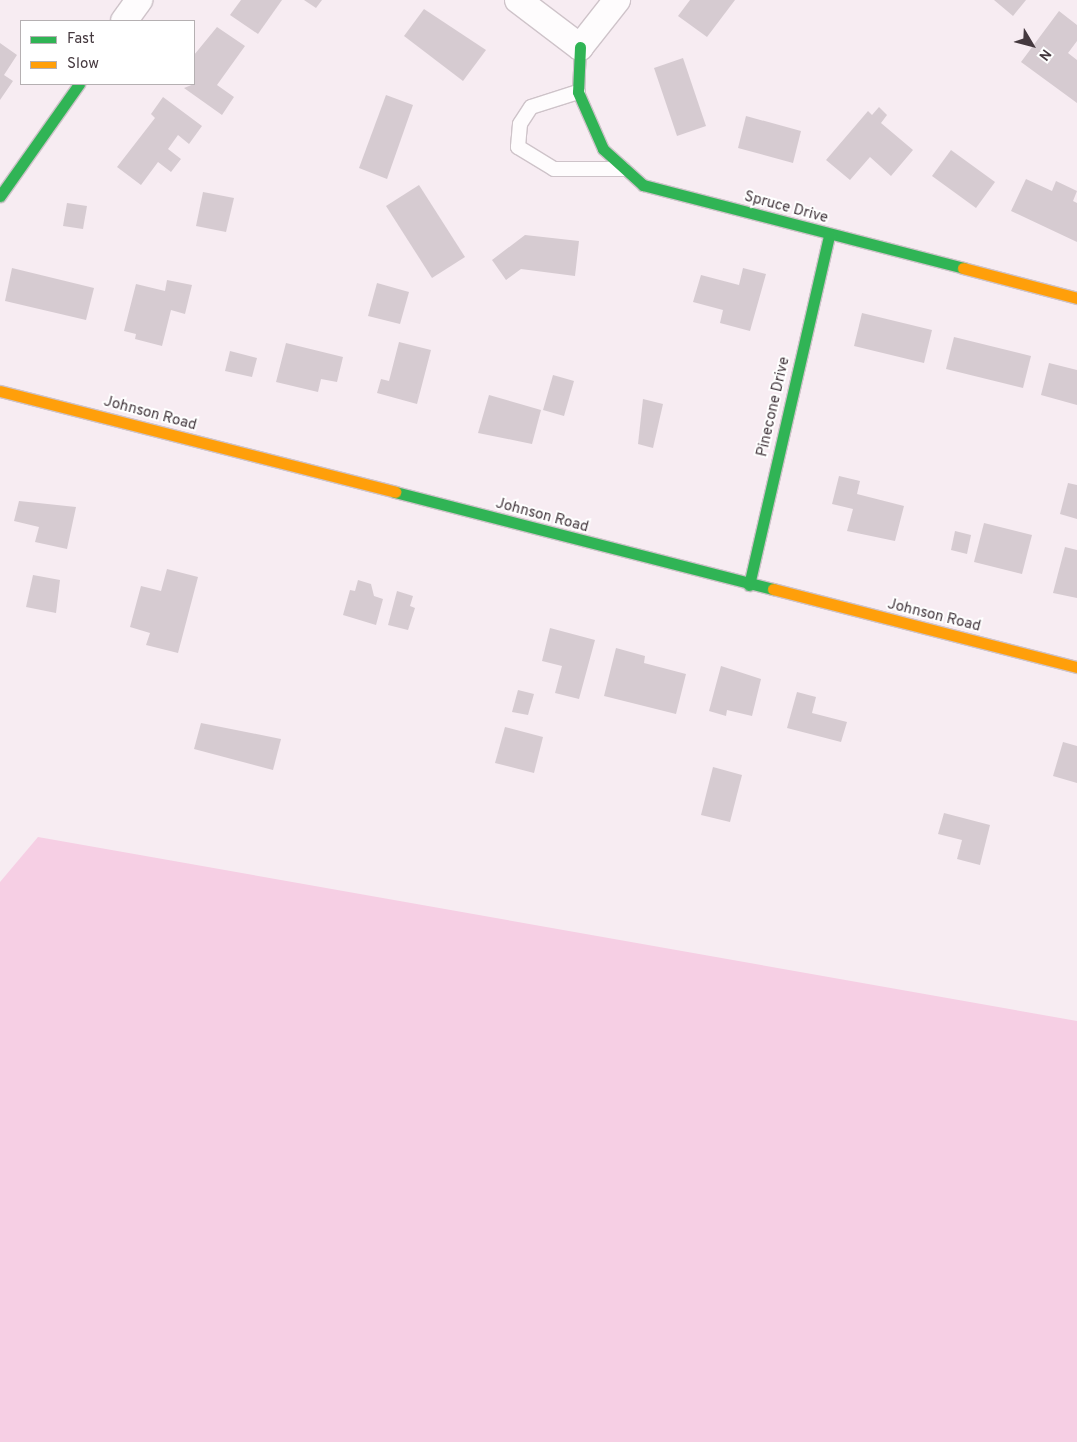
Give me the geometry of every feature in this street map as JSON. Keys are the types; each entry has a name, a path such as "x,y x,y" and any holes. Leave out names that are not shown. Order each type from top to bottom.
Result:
{"street":[{"path":"125,20 139,0"},
{"path":"518,0 580,47 617,0"},
{"name":"Spruce Drive","path":"580,47 578,92 602,149 643,185 829,235 1077,298"},
{"path":"0,196 78,85"},
{"name":"Pinecone Drive","path":"749,585 829,235"},
{"name":"Johnson Road","path":"0,391 749,585 1077,667"}],"lane":[{"path":"578,92 531,107 520,124 518,147 554,169 625,169"}],"shaded area":[{"path":"38,837 1077,1021 1077,1442 0,1442 0,882"}],"building":[{"path":"241,0 282,0 258,34 230,15"},
{"path":"304,0 322,0 316,8"},
{"path":"690,0 735,0 707,37 678,16"},
{"path":"994,0 1026,0 1013,16"},
{"path":"424,9 486,50 463,81 404,36"},
{"path":"1059,11 1077,25 1077,41 1068,53 1077,60 1077,103 1021,62"},
{"path":"217,27 245,46 217,85 234,97 222,115 184,88 195,85 195,54"},
{"path":"0,43 17,55 4,75 13,81 0,100"},
{"path":"683,58 706,126 677,136 654,68"},
{"path":"386,95 413,105 387,179 359,168"},
{"path":"163,97 202,126 189,144 178,135 168,149 181,159 171,172 158,162 141,185 117,167 155,118 151,114"},
{"path":"879,107 887,115 881,123 913,150 891,176 870,157 850,180 826,160 868,111 872,115"},
{"path":"746,116 801,131 793,163 738,148"},
{"path":"951,150 995,182 976,208 932,176"},
{"path":"1026,179 1052,191 1056,181 1077,191 1073,201 1077,203 1077,242 1011,211"},
{"path":"419,185 465,257 432,278 386,206"},
{"path":"203,192 234,198 226,232 196,226"},
{"path":"67,203 87,206 83,229 63,226"},
{"path":"525,235 579,241 575,276 521,269 506,280 492,260"},
{"path":"12,268 94,288 86,320 5,301"},
{"path":"743,268 766,274 750,331 720,323 723,310 693,302 701,275 739,285"},
{"path":"167,280 192,285 185,314 171,310 162,346 135,339 136,334 124,331 136,284 165,291"},
{"path":"377,283 409,292 400,324 368,316"},
{"path":"862,313 932,330 924,363 854,346"},
{"path":"954,337 1031,356 1023,388 946,369"},
{"path":"399,342 431,350 417,404 377,393 381,379 389,381"},
{"path":"286,343 343,357 337,382 321,379 318,392 276,382"},
{"path":"230,351 257,358 252,377 225,371"},
{"path":"1049,363 1077,370 1077,405 1041,395"},
{"path":"553,375 574,381 564,416 543,410"},
{"path":"489,395 541,410 532,444 478,433"},
{"path":"643,399 663,404 653,448 638,444"},
{"path":"839,476 860,481 857,494 904,506 895,541 847,531 853,509 832,504"},
{"path":"1068,483 1077,485 1077,519 1060,514"},
{"path":"19,501 76,507 67,549 35,542 39,527 14,521"},
{"path":"984,523 1032,535 1022,574 974,562"},
{"path":"955,531 971,535 967,554 951,550"},
{"path":"1065,547 1077,550 1077,598 1053,593"},
{"path":"167,569 198,577 178,653 146,645 150,633 130,627 141,586 161,591"},
{"path":"33,575 60,580 56,613 26,607"},
{"path":"358,580 371,584 374,596 383,599 376,625 343,615 350,590 355,591"},
{"path":"397,591 413,596 410,606 415,608 408,630 388,625"},
{"path":"550,628 595,640 579,699 555,693 562,666 542,661"},
{"path":"616,648 645,656 644,663 686,674 676,714 604,696"},
{"path":"721,666 761,679 752,716 727,710 726,716 709,711"},
{"path":"518,690 534,694 528,715 512,712"},
{"path":"797,692 816,697 812,713 847,722 841,742 787,728"},
{"path":"201,723 281,739 273,770 194,749"},
{"path":"505,727 543,737 534,773 495,763"},
{"path":"1063,742 1077,746 1077,783 1053,776"},
{"path":"713,767 742,775 730,822 701,815"},
{"path":"944,813 990,825 980,865 957,859 962,840 938,834"}],"traffic: fast":[{"path":"580,47 578,92 603,149 643,185 963,268"},
{"path":"0,196 78,85"},
{"path":"749,585 829,235"},
{"path":"395,492 773,589"}],"traffic: slow":[{"path":"963,268 1077,298"},
{"path":"0,391 395,492"},
{"path":"773,589 1077,667"}]}
